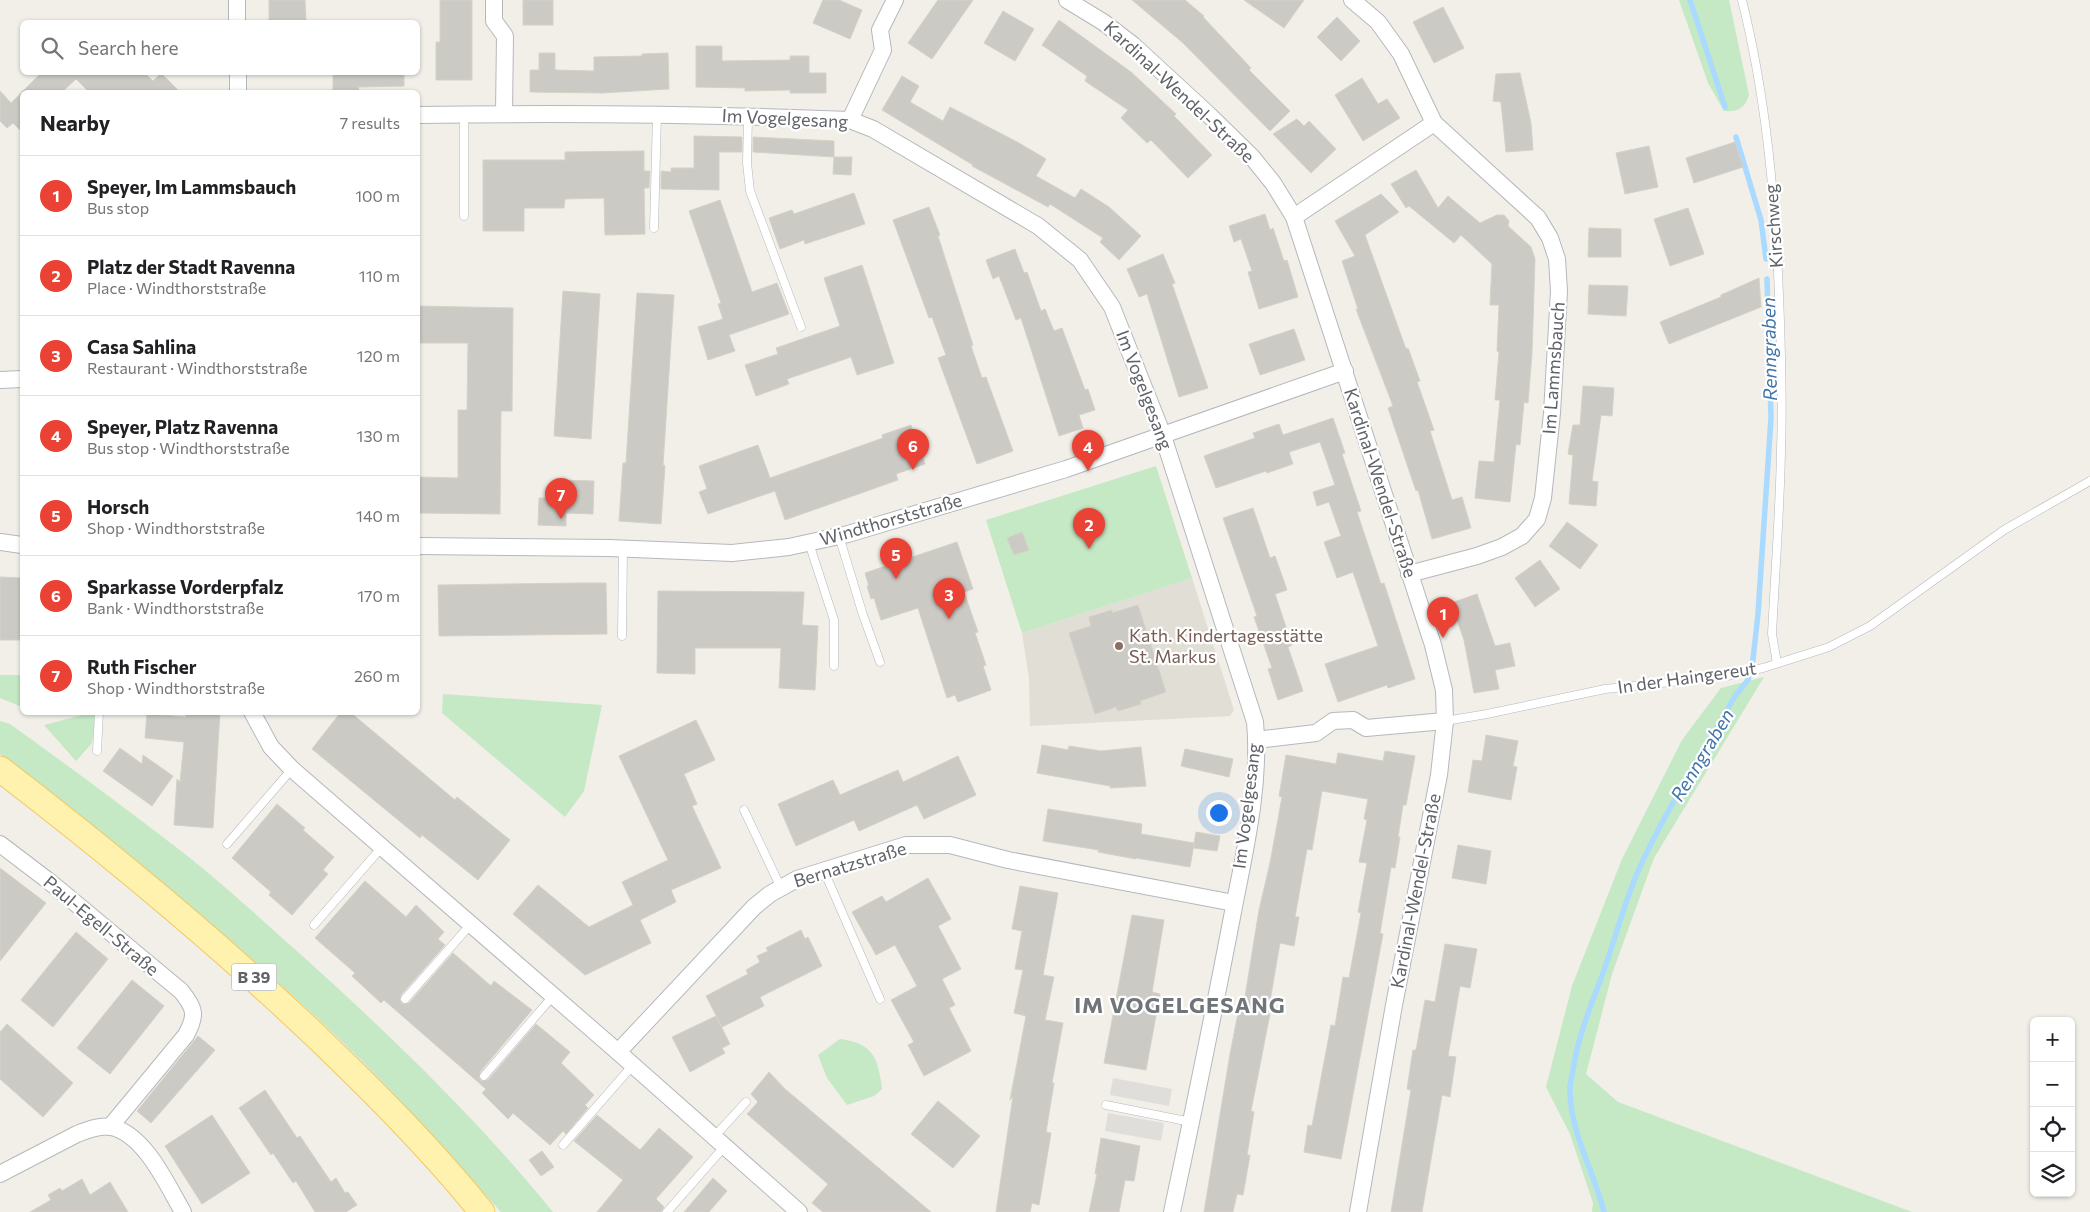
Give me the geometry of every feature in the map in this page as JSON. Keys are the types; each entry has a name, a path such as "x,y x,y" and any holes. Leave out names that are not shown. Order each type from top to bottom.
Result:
{"main road":[{"name":"B 39","path":"0,769 138,877 251,974 378,1095 482,1212"}],"street":[{"path":"237,0 237,20"},
{"path":"494,0 494,21 505,36 504,113"},
{"path":"850,120 883,50 880,30 895,0"},
{"name":"Kardinal-Wendel-Straße","path":"1067,0 1104,22 1133,45 1208,114 1252,157 1273,183 1294,217 1433,645 1444,690 1445,721 1439,775 1394,1005 1358,1212"},
{"name":"Im Lammsbauch","path":"1352,0 1378,22 1401,54 1434,123 1538,218 1550,238 1557,258 1559,292 1552,413 1543,498 1537,519 1522,536 1502,547 1478,556 1409,574"},
{"path":"238,75 238,90"},
{"name":"Im Vogelgesang","path":"420,115 504,113 657,114 850,120 881,134 1038,226 1080,260 1112,307 1162,433 1255,722 1255,772 1249,820 1172,1212"},
{"path":"1294,217 1434,123"},
{"name":"Windthorststraße","path":"420,546 732,553 789,547 839,536 1066,469 1162,433 1345,370"},
{"path":"0,380 20,379"},
{"path":"0,542 20,545"},
{"path":"254,715 271,747 292,768 799,1212"},
{"path":"1256,740 1316,733 1332,722 1353,720 1366,728 1445,721"},
{"name":"Paul-Egell-Straße","path":"0,844 50,882 181,991 191,1004 194,1014 186,1035 110,1127"},
{"name":"Bernatzstraße","path":"618,1052 754,907 781,888 798,879 906,845 950,845 1008,860 1234,903"},
{"path":"0,1174 77,1134 88,1130 110,1127 134,1139 143,1149 182,1212"}],"lane":[{"name":"Kirschweg","path":"1742,0 1752,43 1767,139 1775,216 1781,343 1782,449 1772,634 1778,663"},
{"path":"464,114 464,216"},
{"path":"654,228 657,114"},
{"path":"748,116 747,163 750,191 801,326"},
{"name":"In der Haingereut","path":"1445,721 1605,689 1727,676 1763,668 1829,647 1870,626 2004,530 2090,482"},
{"path":"839,536 863,615 880,662"},
{"path":"810,543 834,620 834,666"},
{"path":"622,636 623,550"},
{"path":"97,751 99,715"},
{"path":"228,844 292,768"},
{"path":"744,810 781,888"},
{"path":"314,925 382,847"},
{"path":"824,871 880,999"},
{"path":"405,999 471,924"},
{"path":"484,1076 553,996"},
{"path":"563,1145 633,1065"},
{"path":"667,1212 746,1102"},
{"path":"1106,1105 1191,1122"}],"shaded area":[{"name":"Kath. Kindertagesstätte St. Markus","path":"1192,578 1234,710 1230,716 1030,726 1029,678 1022,633"},
{"path":"1113,1078 1172,1089 1169,1106 1110,1095"},
{"path":"1108,1113 1164,1123 1161,1141 1105,1131"}],"green space":[{"path":"1679,0 1729,0 1749,95 1740,108 1733,111 1724,111 1708,83"},
{"path":"1156,466 1192,578 1022,633 986,520"},
{"path":"0,675 20,675 20,706 0,698"},
{"path":"1764,677 1654,858 1612,974 1586,1074 1618,1102 1912,1212 1592,1212 1593,1203 1570,1134 1546,1087 1572,986 1622,859 1682,740 1721,688"},
{"path":"443,694 602,705 584,791 565,817 442,713"},
{"path":"82,715 96,715 92,743 76,761 44,725"},
{"path":"0,721 10,724 129,811 186,855 256,915 404,1051 466,1113 553,1212 501,1212 387,1086 314,1015 160,881 0,754"},
{"path":"840,1039 860,1044 867,1048 876,1061 882,1089 874,1096 847,1105 827,1078 818,1055"}],"building":[{"path":"269,0 305,0 306,20 269,20"},
{"path":"440,0 472,0 472,80 436,80 436,42 440,42"},
{"path":"523,0 553,0 553,25 523,25"},
{"path":"823,0 839,0 862,10 850,39 813,23"},
{"path":"938,0 973,0 932,59 908,43"},
{"path":"1132,0 1185,0 1204,16 1251,68 1249,70 1290,111 1270,131 1183,43"},
{"path":"1244,0 1304,0 1284,28"},
{"path":"1443,7 1464,48 1434,63 1413,22"},
{"path":"1003,11 1034,29 1015,61 984,43"},
{"path":"1337,17 1360,41 1341,61 1317,37"},
{"path":"1059,20 1131,72 1176,114 1174,116 1212,155 1188,178 1151,140 1147,143 1121,118 1128,110 1085,81 1087,76 1042,45"},
{"path":"696,46 722,46 722,61 790,60 790,56 809,56 809,73 826,73 826,93 790,93 790,90 745,91 745,88 696,87"},
{"path":"539,53 555,53 555,70 594,71 594,57 642,56 642,54 668,53 669,89 602,93 530,92 530,70 539,70"},
{"path":"1520,73 1531,123 1533,150 1506,152 1501,102 1493,101 1496,74"},
{"path":"39,75 147,75 153,81 159,75 163,75 178,90 87,90 76,79 64,90 24,90"},
{"path":"333,75 404,75 404,86 358,87 359,90 333,90"},
{"path":"902,76 919,86 910,102 943,121 950,107 1019,143 1046,159 1036,176 1075,198 1081,189 1109,207 1141,236 1119,260 1100,242 1103,238 1050,204 1048,207 972,166 882,110"},
{"path":"1362,78 1378,104 1387,99 1400,118 1363,141 1335,95"},
{"path":"0,91 11,103 20,94 20,130 13,123 7,128 0,121"},
{"path":"1297,119 1304,126 1309,121 1336,149 1311,173 1273,134"},
{"path":"694,136 742,137 742,152 719,152 719,190 661,189 661,171 671,172 671,168 694,168"},
{"path":"753,137 834,141 834,157 753,152"},
{"path":"1735,142 1743,167 1694,183 1686,158"},
{"path":"1649,146 1658,187 1625,194 1616,153"},
{"path":"644,151 644,171 650,171 649,188 644,188 645,234 605,235 604,198 565,199 564,208 524,208 524,231 483,231 483,160 565,160 565,152"},
{"path":"834,157 852,157 851,175 833,174"},
{"path":"1416,170 1438,208 1448,196 1480,223 1497,215 1504,215 1509,221 1508,226 1531,247 1535,259 1532,353 1528,403 1524,402 1520,445 1516,444 1510,502 1475,498 1479,461 1494,462 1500,400 1495,400 1499,352 1497,351 1499,305 1490,305 1492,264 1461,235 1454,243 1409,206 1406,208 1391,184"},
{"path":"854,193 865,224 805,244 804,240 780,249 769,218 792,210 794,214"},
{"path":"1381,194 1399,212 1365,235 1406,349 1408,348 1420,381 1417,382 1434,430 1430,431 1452,500 1462,497 1471,528 1432,539 1418,490 1416,491 1388,408 1393,406 1356,309 1358,309 1342,261 1355,256 1335,221"},
{"path":"720,200 752,292 777,283 789,314 729,335 735,351 708,360 698,327 723,319 718,304 721,303 689,211"},
{"path":"929,207 940,235 938,236 982,378 986,377 1013,451 977,464 938,358 946,355 932,317 929,318 893,220"},
{"path":"1688,208 1704,254 1670,266 1654,219"},
{"path":"1265,214 1270,230 1273,228 1284,261 1287,260 1298,297 1259,309 1248,272 1252,271 1241,239 1234,242 1229,226"},
{"path":"1589,228 1621,229 1621,257 1588,257"},
{"path":"1015,249 1024,273 1027,272 1041,311 1045,309 1054,331 1062,328 1085,390 1088,389 1095,410 1079,415 1083,428 1059,436 1021,318 1016,320 999,276 993,279 986,260"},
{"path":"1163,254 1175,283 1172,284 1208,388 1179,397 1147,294 1139,297 1127,269"},
{"path":"862,265 894,363 857,375 851,357 787,379 789,384 756,396 745,365 778,354 776,348 840,326 824,278"},
{"path":"1759,278 1761,307 1669,344 1660,322 1721,297 1721,295"},
{"path":"1589,285 1628,286 1626,316 1588,314"},
{"path":"563,291 600,294 591,439 554,436"},
{"path":"637,293 674,295 661,524 619,521 623,463 626,463"},
{"path":"420,306 513,308 512,411 501,411 500,514 420,513 420,477 458,478 458,410 467,410 468,343 420,343"},
{"path":"1294,329 1305,360 1260,375 1249,344"},
{"path":"1583,386 1614,388 1612,416 1601,415 1592,481 1598,482 1596,506 1569,504 1573,455 1568,454 1573,425 1580,425"},
{"path":"1333,418 1345,453 1342,454 1361,511 1357,512 1381,584 1384,583 1415,679 1388,688 1387,685 1338,702 1325,664 1378,646 1353,572 1337,578 1324,542 1341,536 1329,502 1317,506 1313,492 1335,485 1320,442 1289,452 1293,464 1216,488 1204,456 1255,438 1253,433 1279,424 1283,435"},
{"path":"911,425 925,464 896,474 898,480 785,520 775,491 708,514 699,492 707,489 699,466 758,445 770,478 883,438 882,435"},
{"path":"557,480 594,481 593,514 566,513 566,526 538,525 539,498 556,498"},
{"path":"1253,508 1270,558 1275,556 1287,590 1275,594 1292,645 1288,647 1303,691 1278,700 1268,669 1272,668 1254,617 1257,616 1223,518"},
{"path":"1567,522 1598,545 1580,569 1549,546"},
{"path":"1022,532 1029,550 1014,555 1007,538"},
{"path":"957,542 973,589 964,592 978,632 975,633 986,665 983,666 991,690 958,702 955,695 947,698 918,608 881,620 874,598 871,599 865,573"},
{"path":"1540,560 1560,589 1535,607 1515,578"},
{"path":"0,577 20,578 20,640 0,640"},
{"path":"606,583 607,634 439,636 438,585"},
{"path":"658,591 804,592 802,625 818,626 815,690 779,688 781,648 695,648 695,674 657,673"},
{"path":"1477,594 1495,646 1510,643 1515,666 1495,670 1499,689 1474,693 1464,640 1451,603"},
{"path":"1138,605 1166,692 1140,701 1141,704 1118,711 1116,707 1095,714 1069,633 1091,626 1089,617 1112,610 1112,613"},
{"path":"147,715 186,717 186,715 220,715 213,828 174,825 177,779 180,782 184,742 145,738"},
{"path":"339,715 354,715 455,800 457,797 510,840 478,880 422,835 420,838 312,749"},
{"path":"696,720 715,760 684,774 697,804 692,806 721,868 671,890 676,902 640,920 651,943 585,975 513,914 538,885 589,927 633,905 622,882 668,860 619,756"},
{"path":"1486,735 1518,741 1513,766 1517,767 1511,800 1468,792 1473,760 1482,761"},
{"path":"1042,745 1068,750 1069,746 1101,751 1141,747 1146,786 1110,788 1110,786 1037,773"},
{"path":"120,748 142,764 143,755 173,776 152,806 103,771"},
{"path":"1185,749 1233,759 1229,777 1181,766"},
{"path":"1385,751 1415,756 1406,805 1403,805 1395,868 1391,867 1380,933 1383,934 1341,1159 1304,1152 1308,1125 1312,1126 1331,1025 1335,1026 1343,977 1349,978 1361,913 1358,912 1367,863 1359,862 1367,820 1364,819 1368,799 1322,791 1312,850 1307,849 1295,917 1299,917 1294,946 1280,943 1268,1013 1270,1014 1251,1111 1254,1112 1247,1155 1250,1155 1243,1195 1237,1194 1233,1212 1204,1212 1230,1054 1239,1008 1243,1009 1259,910 1282,797 1279,796 1286,755 1336,764 1338,753 1383,761"},
{"path":"958,756 976,795 924,819 917,805 859,831 854,820 796,846 778,804 833,780 840,795 898,770 903,782"},
{"path":"277,804 334,857 323,870 328,874 292,915 269,895 271,892 232,858"},
{"path":"1048,809 1142,824 1141,834 1194,843 1196,832 1220,836 1217,851 1194,848 1194,844 1190,867 1136,859 1098,852 1099,850 1043,841"},
{"path":"1458,845 1491,851 1486,884 1452,878"},
{"path":"0,868 46,903 0,961"},
{"path":"928,878 951,919 938,926 961,969 942,979 955,1005 949,1008 971,1051 924,1076 908,1045 914,1042 891,1000 917,986 895,945 876,955 852,912 882,896 886,902"},
{"path":"365,881 406,917 416,905 444,932 438,939 445,945 401,995 400,1000 402,1004 409,1003 453,953 491,986 494,981 532,1010 480,1072 479,1077 481,1081 488,1080 536,1024 570,1052 561,1063 594,1095 585,1105 588,1108 566,1134 563,1131 550,1145 513,1113 508,1119 482,1093 486,1089 384,1000 381,1003 352,976 355,973 315,938"},
{"path":"1020,886 1058,893 1043,975 1054,977 1045,1020 1063,1023 1052,1083 1054,1083 1046,1132 1051,1133 1039,1205 1032,1203 1030,1212 996,1212 1013,1096 1010,1100 1026,1016 1014,1013 1023,970 1015,969 1022,931 1012,929"},
{"path":"1132,915 1164,920 1152,992 1160,994 1146,1070 1104,1063"},
{"path":"801,930 805,939 808,937 822,966 760,997 764,1006 722,1027 706,996 748,974 746,970 760,962 757,956 768,951 766,948"},
{"path":"76,932 108,959 53,1027 21,1000"},
{"path":"1445,944 1477,949 1470,988 1460,986 1448,1056 1456,1057 1450,1097 1442,1095 1422,1212 1391,1212 1411,1090 1407,1089 1413,1050 1416,1050 1425,1000 1435,1002"},
{"path":"132,980 164,1006 110,1074 77,1048"},
{"path":"716,1016 730,1044 722,1048 725,1053 690,1072 672,1037"},
{"path":"7,1024 73,1083 43,1117 0,1079 0,1032"},
{"path":"198,1036 215,1050 151,1123 137,1111"},
{"path":"769,1072 785,1089 931,1212 823,1212 812,1203 828,1184 747,1114 758,1102 751,1094"},
{"path":"265,1090 297,1138 300,1136 331,1182 336,1178 345,1193 348,1192 357,1205 346,1212 315,1212 296,1181 293,1183 273,1153 271,1155 239,1108"},
{"path":"938,1101 980,1136 953,1168 911,1134"},
{"path":"212,1115 250,1173 202,1204 165,1146"},
{"path":"597,1115 640,1150 659,1128 693,1157 656,1199 664,1207 661,1212 597,1212 623,1180 574,1141"},
{"path":"1101,1138 1140,1146 1134,1181 1125,1180 1119,1212 1089,1212 1097,1174 1095,1174"},
{"path":"542,1151 554,1167 541,1176 529,1160"},
{"path":"713,1178 727,1191 709,1212 684,1212"},
{"path":"82,1179 90,1195 110,1182 128,1212 30,1212 51,1200 48,1195 60,1188 62,1191"}],"waterway":[{"name":"Renngraben","path":"1690,0 1725,107"},
{"name":"Renngraben","path":"1736,137 1761,220 1766,259"},
{"name":"Renngraben","path":"1604,1212 1574,1123 1570,1084 1585,1022 1639,869 1685,782 1735,696 1748,680 1753,659 1758,614 1771,418 1767,279"}],"place":[{"name":"Sparkasse Vorderpfalz","path":"913,470"},
{"name":"Speyer, Platz Ravenna","path":"1088,471"},
{"name":"Ruth Fischer","path":"561,519"},
{"name":"Platz der Stadt Ravenna","path":"1089,549"},
{"name":"Horsch","path":"896,579"},
{"name":"Casa Sahlina","path":"949,619"},
{"name":"Speyer, Im Lammsbauch","path":"1443,638"},
{"name":"Kath. Kindertagesstätte St. Markus","path":"1119,646"}],"district":[{"name":"IM VOGELGESANG","path":"1180,1005"}]}
